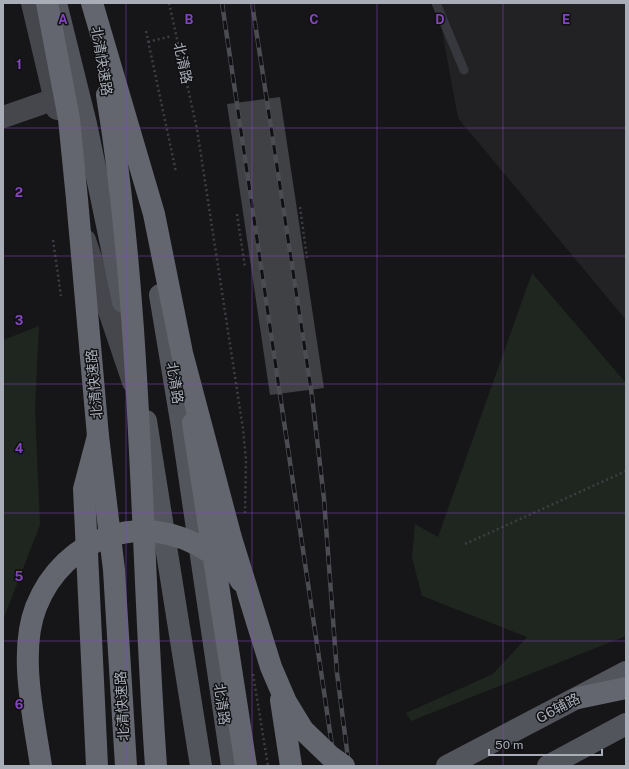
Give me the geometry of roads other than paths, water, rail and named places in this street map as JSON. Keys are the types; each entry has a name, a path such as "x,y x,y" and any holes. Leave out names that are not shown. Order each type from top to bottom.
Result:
{"highway":[{"name":"北清快速路","path":"47,3 69,119 98,436 114,570 126,766"},
{"name":"北清快速路","path":"92,3 123,198 131,286 156,766"},
{"path":"92,3 154,214 182,353 246,766"},
{"path":"182,353 231,538 271,667 286,702 303,730 330,756 344,766"},
{"path":"96,766 84,489 98,436"},
{"path":"41,766 28,674 28,642 36,608 52,577 76,554 103,537 134,530 153,530 175,535 195,542 222,560 240,578 261,617 272,650 291,766"},
{"path":"578,698 626,688"}],"main road":[{"path":"56,3 102,195 151,449 201,766"},
{"name":"北清路","path":"102,3 135,156 171,358 232,766"},
{"name":"G6辅路","path":"447,766 626,672"},
{"path":"548,766 626,724"}],"street":[{"path":"32,3 55,99 86,245 137,396 151,449"},
{"path":"3,117 55,99"}],"lane":[{"path":"436,3 464,70"}],"railway":[{"path":"222,3 335,766"},
{"path":"252,3 312,396 324,499 337,673 349,766"}]}
